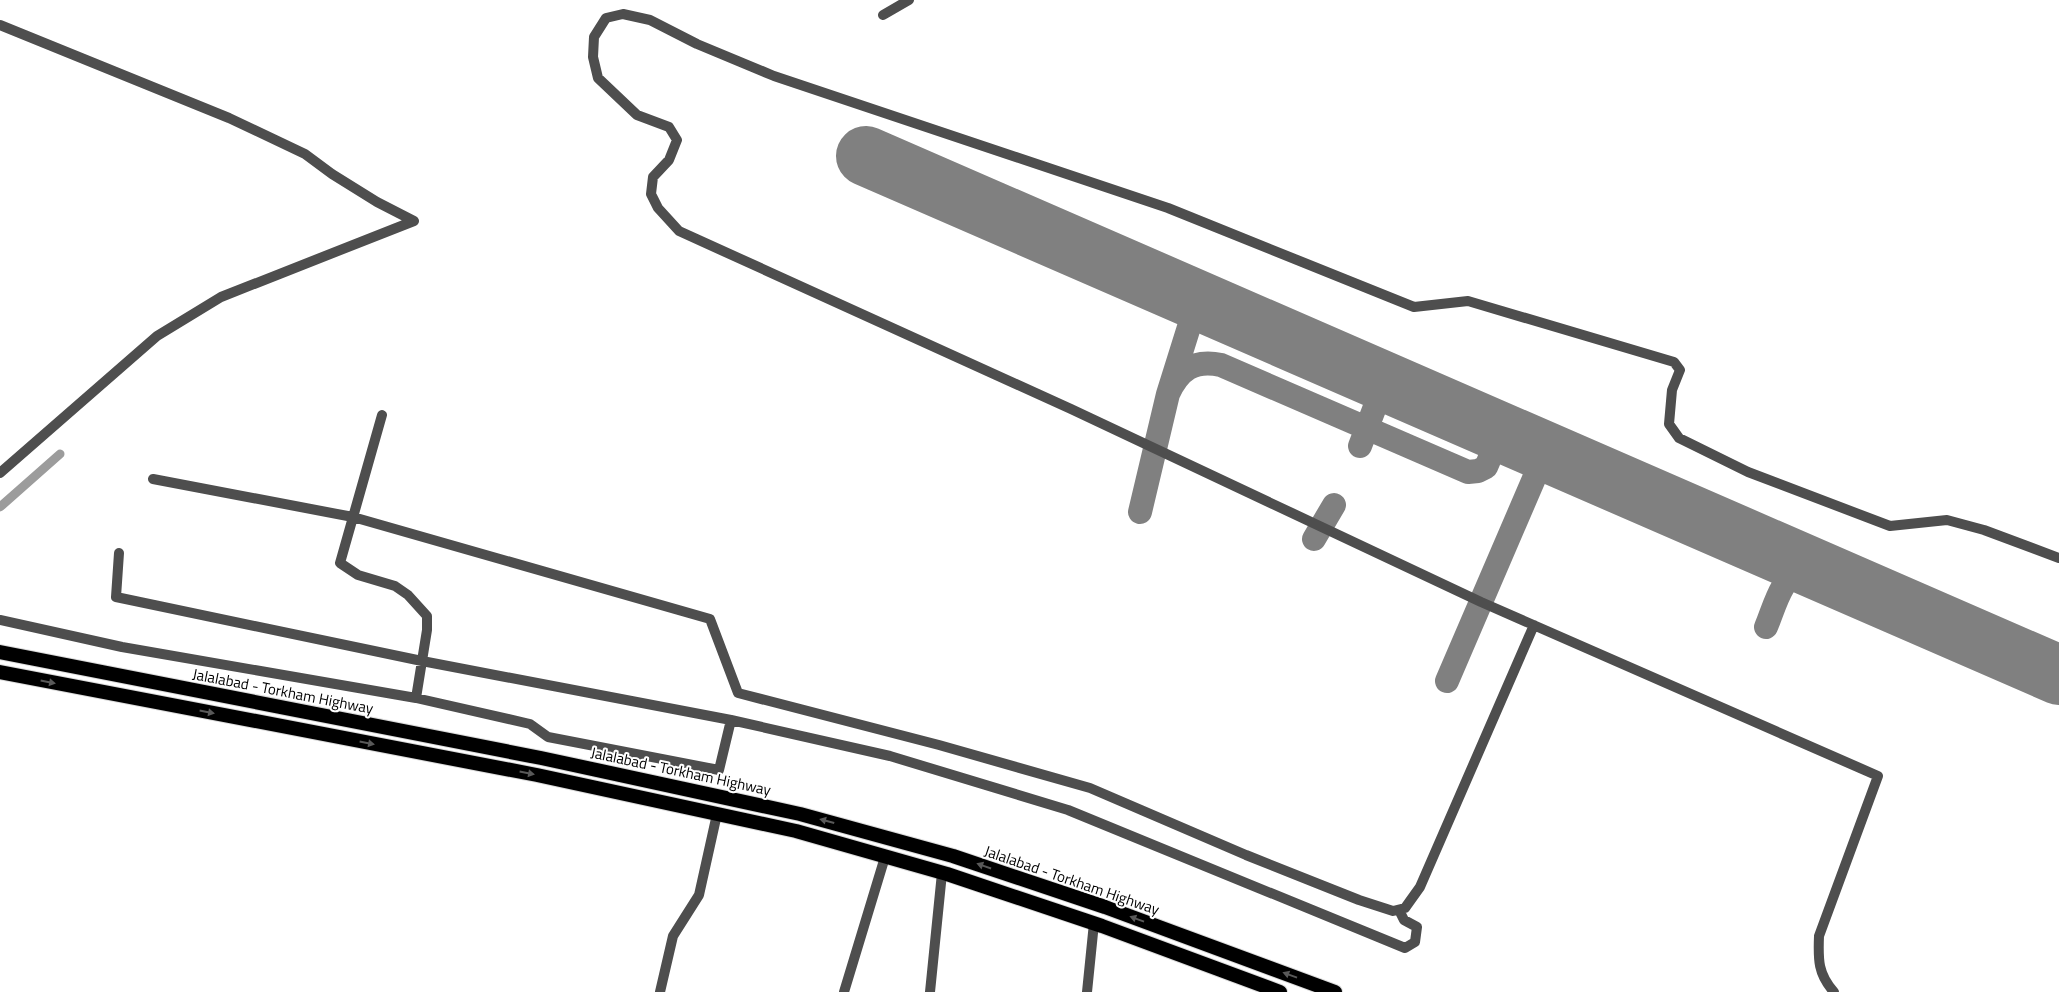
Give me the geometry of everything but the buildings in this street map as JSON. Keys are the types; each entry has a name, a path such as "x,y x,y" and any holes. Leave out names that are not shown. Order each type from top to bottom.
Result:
{"highway":[{"name":"Jalalabad - Torkham Highway","path":"0,652 542,758 800,814 953,856 1104,907 1335,992"},
{"path":"0,672 537,775 796,831 942,873 1094,923 1280,992"}],"street":[{"path":"883,15 909,0"},
{"path":"1834,992 1825,982 1818,962 1819,936 1878,776 1481,602 1071,409 679,231 658,208 650,194 653,177 668,160 677,140 669,128 637,115 598,78 593,57 594,36 606,18 623,14 650,20 697,44 774,76 1168,208 1414,308 1468,301 1674,362 1680,370 1672,390 1669,424 1679,438 1748,472 1890,526 1947,520 1984,530 2059,558"},
{"path":"0,25 229,118 305,154 332,174 377,202 414,221 220,297 157,336 0,473"},
{"path":"382,415 340,563 358,575 395,586 408,595 427,616 427,630 416,698"},
{"path":"153,479 353,517 710,619 738,693 939,745 1090,788 1246,855 1393,911 1405,908 1420,887 1534,625"},
{"path":"119,553 116,596 422,661 731,720 890,756 1068,810 1405,948 1415,942 1417,928 1404,920 1399,910"},
{"path":"0,620 122,647 416,698 530,724 548,737 719,770 731,720"},
{"path":"660,992 673,936 700,895 717,814"},
{"path":"844,992 885,857"},
{"path":"930,992 942,873"},
{"path":"1087,992 1094,923"}],"waterway":[{"path":"0,507 60,454"}],"taxiway":[{"path":"1180,292 1191,304 1192,315"},
{"path":"1140,512 1168,394 1194,311 1208,304"},
{"path":"1168,394 1177,378 1188,368 1203,364 1221,365 1468,472 1478,471 1486,467 1501,432"},
{"path":"1364,372 1376,380 1381,391"},
{"path":"1360,446 1381,391 1397,386"},
{"path":"1527,442 1539,452 1539,467"},
{"path":"1447,681 1539,467 1552,459 1568,460"},
{"path":"1314,539 1334,505"},
{"path":"1749,540 1770,552 1779,560 1785,584"},
{"path":"1766,627 1779,594 1789,578 1795,573 1810,570 1830,575"}],"runway":[{"path":"866,156 2059,675"}]}
